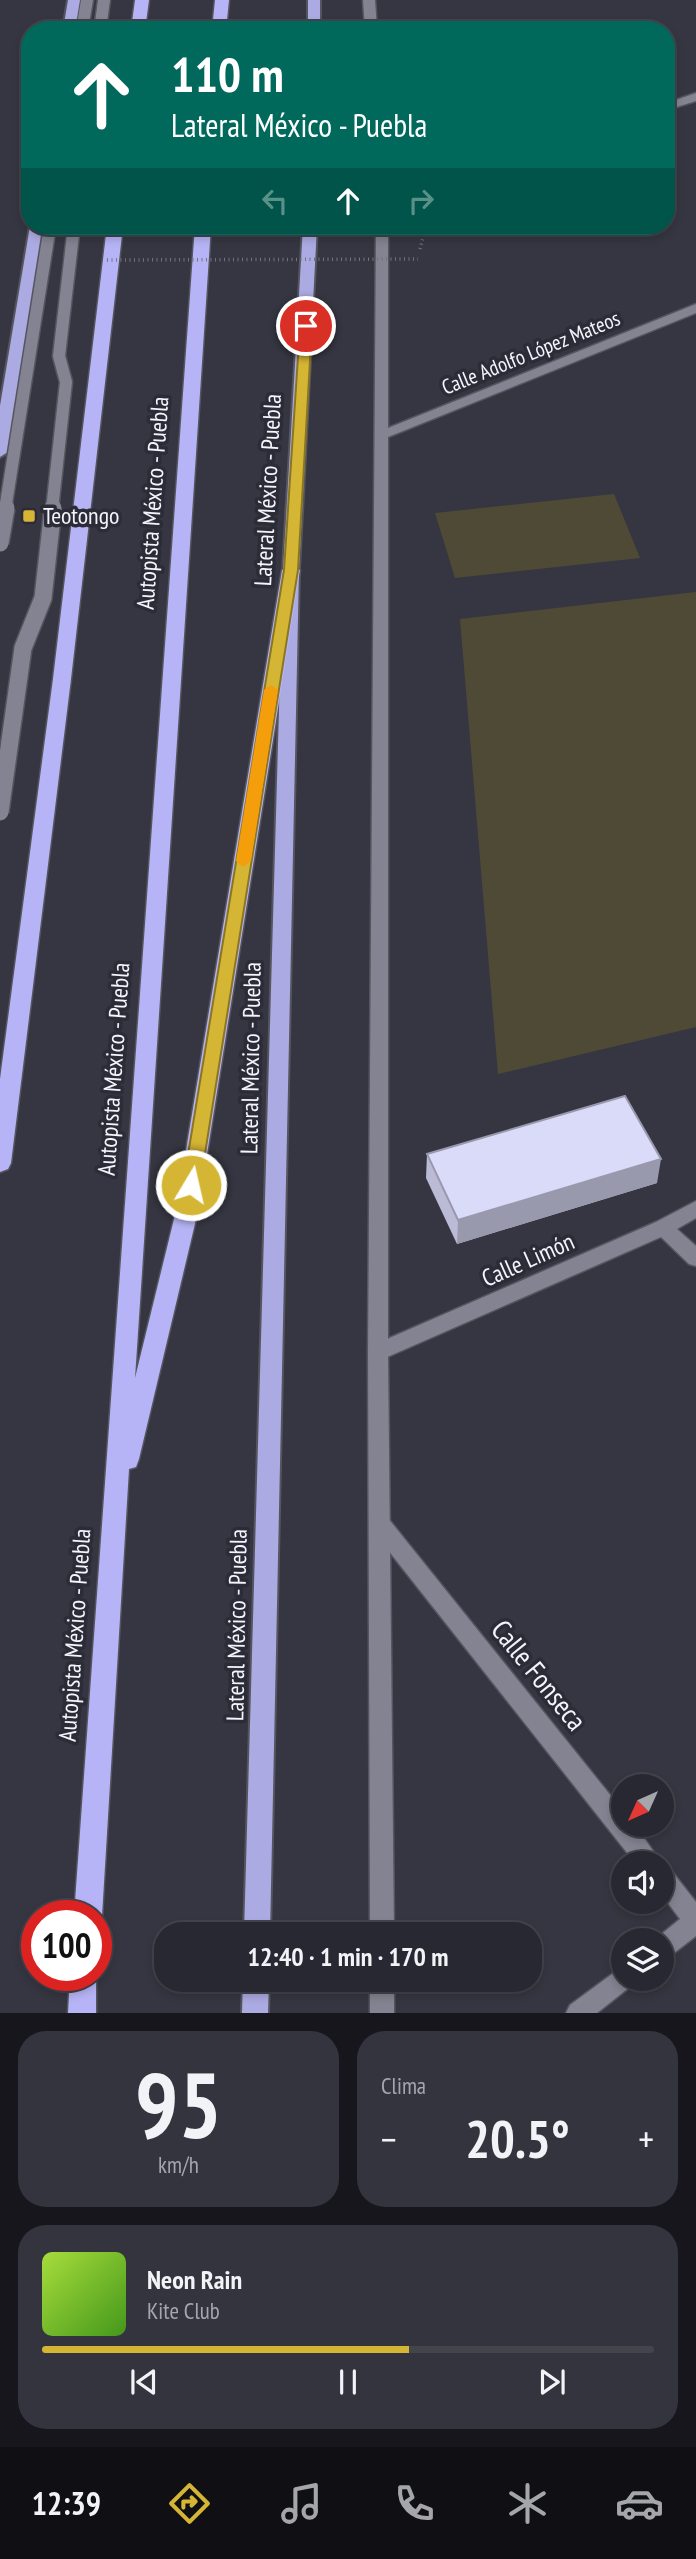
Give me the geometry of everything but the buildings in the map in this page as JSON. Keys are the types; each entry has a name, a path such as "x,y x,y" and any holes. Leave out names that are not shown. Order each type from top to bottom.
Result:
{"highway":[{"path":"70,21 74,0"},
{"path":"139,21 142,0"},
{"path":"220,21 222,0"},
{"path":"314,0 314,21"},
{"path":"0,452 36,235"},
{"path":"0,1163 62,679 114,235"},
{"name":"Autopista México - Puebla","path":"89,1900 202,235"},
{"name":"Lateral México - Puebla","path":"257,1922 291,570 310,235"},
{"path":"113,1518 187,1211 291,570"},
{"path":"82,2013 83,1991"},
{"path":"255,2013 256,1992"}],"street":[{"path":"84,21 87,0"},
{"path":"101,21 104,0"},
{"path":"369,0 370,21"},
{"path":"675,104 696,97"},
{"path":"0,543 49,235"},
{"path":"0,812 23,648 43,598 66,382 59,356 73,235"},
{"path":"382,235 378,1352 382,1922"},
{"name":"Calle Adolfo López Mateos","path":"382,435 696,308"},
{"name":"Calle Limón","path":"378,1352 663,1228 696,1209"},
{"path":"663,1228 696,1258"},
{"name":"Calle Fonseca","path":"380,1524 641,1851"},
{"path":"674,1893 696,1921 674,1938"},
{"path":"578,2013 611,1987"},
{"path":"382,1992 382,2013"}],"path":[{"path":"97,260 418,259 424,235"}],"shaded area":[{"path":"614,494 640,558 455,578 435,513"},
{"path":"696,592 696,1027 498,1074 460,619"}],"slow traffic":[{"path":"243,861 271,690"}],"place":[{"name":"Teotongo","path":"29,516"}],"route":[{"path":"191,1185 291,570 306,326"}]}
